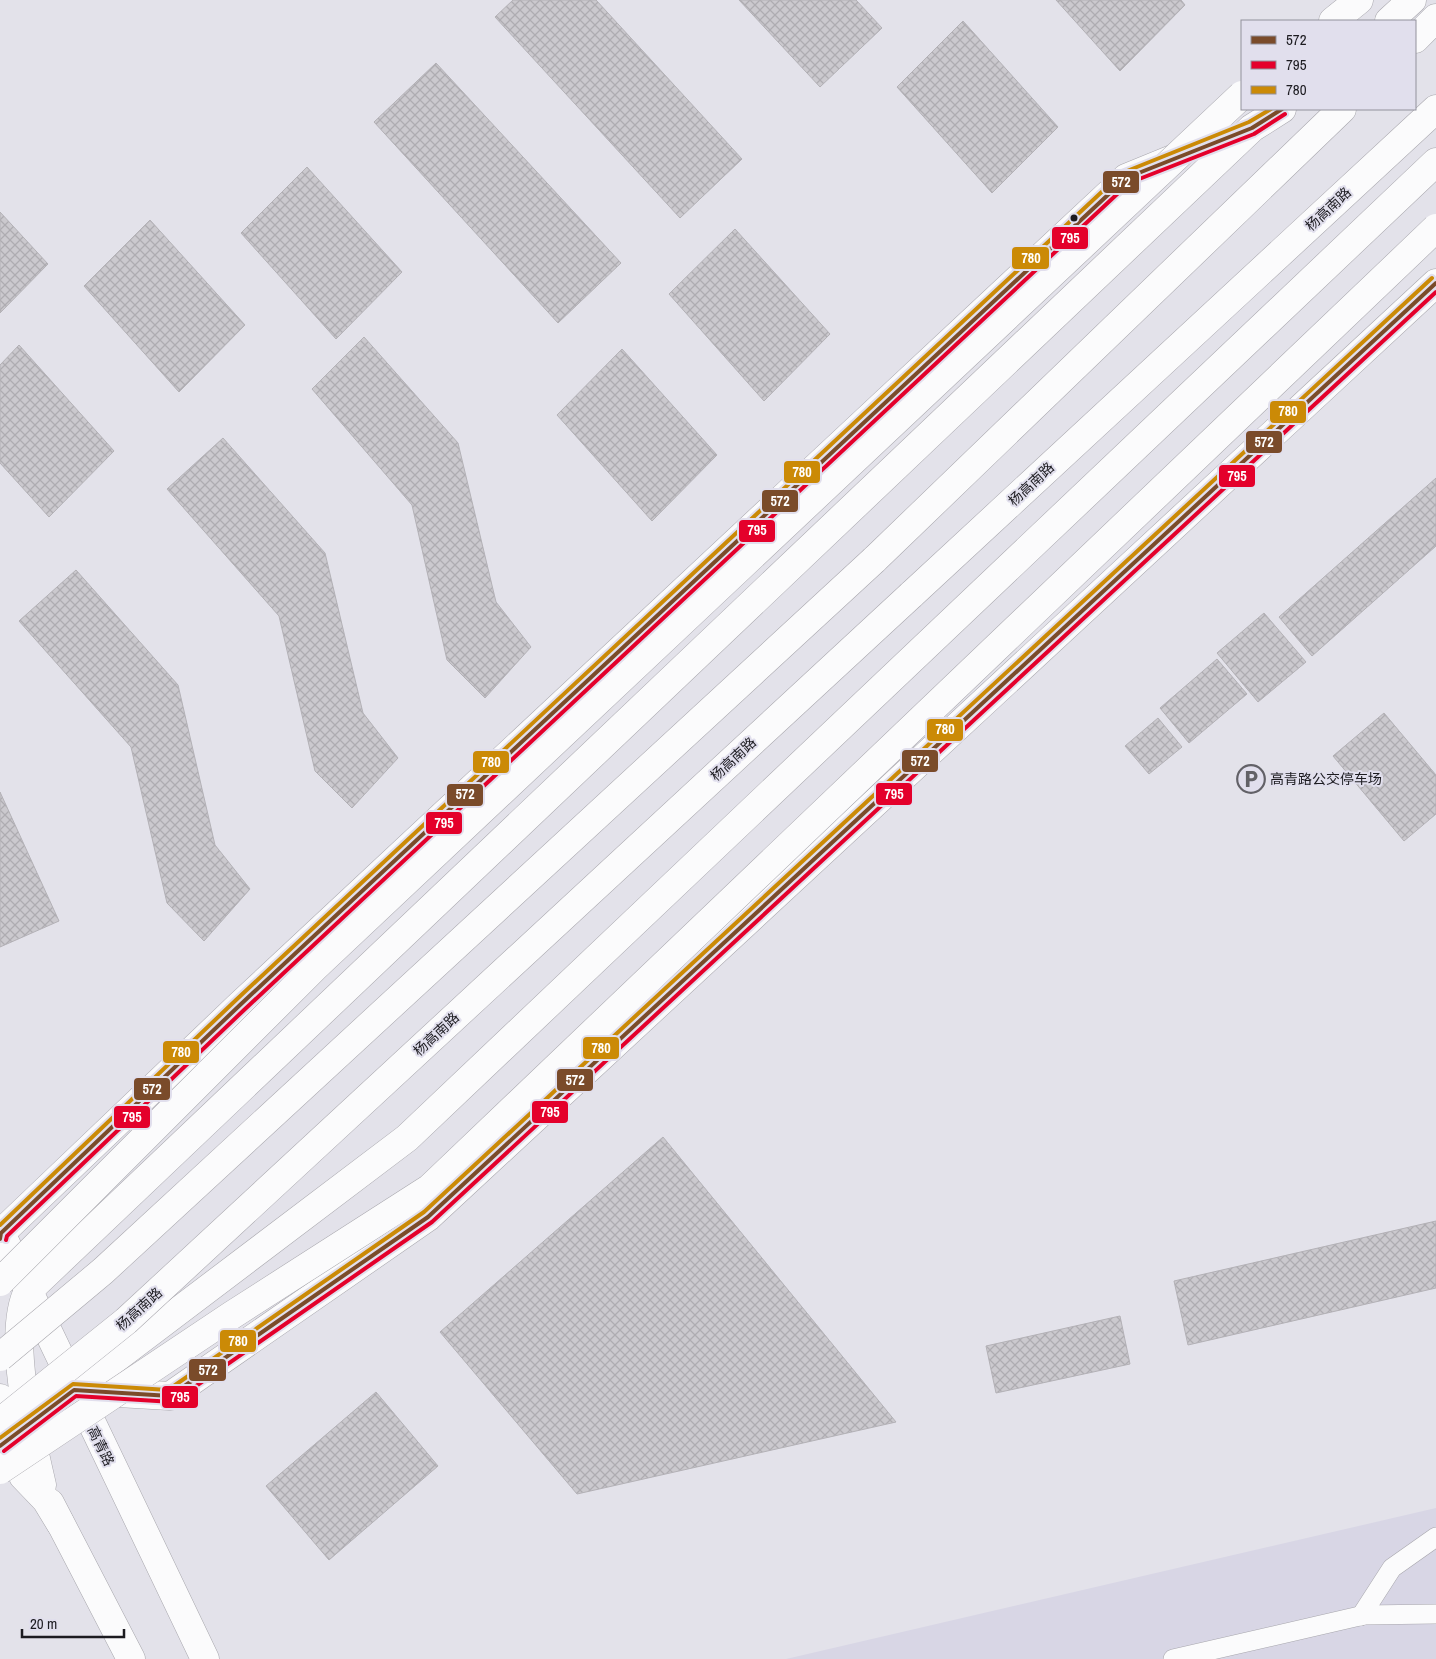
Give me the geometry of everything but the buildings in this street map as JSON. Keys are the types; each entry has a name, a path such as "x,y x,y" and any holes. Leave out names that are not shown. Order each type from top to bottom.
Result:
{"main road":[{"path":"1334,20 1359,0"},
{"path":"1389,20 1412,0"},
{"path":"1416,38 1436,18"},
{"path":"0,1282 314,968 1241,96"},
{"name":"杨高南路","path":"8,1424 126,1321 1436,109"},
{"path":"8,1424 19,1391 18,1365 0,1234 240,1005 1126,178 1252,128 1280,110"},
{"path":"0,1357 103,1271 874,560 1341,110"},
{"path":"131,1659 60,1523 42,1484 8,1424 20,1357 23,1300 28,1291 1252,128"},
{"name":"杨高南路","path":"8,1424 74,1390 407,1138 1436,162"},
{"path":"0,1470 232,1315 430,1188 1436,228"},
{"path":"74,1390 170,1396 428,1217 1436,282"},
{"name":"高青路","path":"0,1234 205,1659"},
{"path":"0,1470 21,1474 34,1485 60,1523"}],"lane":[{"path":"1362,1616 1392,1568 1436,1537"},
{"path":"1173,1659 1362,1616 1436,1614"}],"shaded area":[{"path":"1436,1508 1436,1659 786,1659"}],"transit line":[{"name":"780","path":"0,1225 236,1000 1122,173 1249,122 1269,110"},
{"name":"572","path":"0,1239 1,1233 240,1005 1126,178 1252,128 1280,110"},
{"name":"795","path":"6,1240 7,1236 244,1010 1129,183 1254,134 1285,114"},
{"name":"780","path":"0,1438 73,1384 168,1390 424,1212 1432,278"},
{"name":"572","path":"0,1446 74,1390 170,1396 428,1217 1436,283"},
{"name":"795","path":"4,1451 76,1396 173,1402 432,1222 1436,292"}],"place":[{"name":"高青路公交停车场","path":"1251,779"}]}
